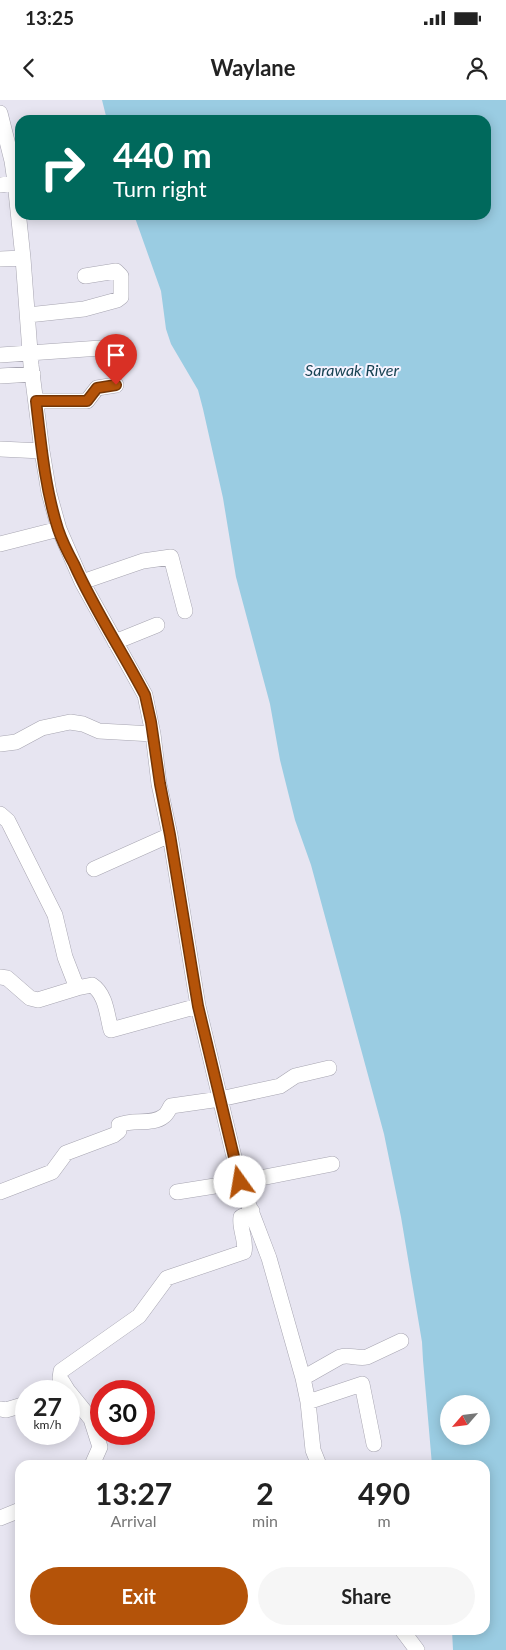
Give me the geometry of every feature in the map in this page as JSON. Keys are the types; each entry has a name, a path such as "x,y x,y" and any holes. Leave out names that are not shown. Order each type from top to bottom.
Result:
{"street":[{"path":"0,113 12,161 12,183 15,203"},
{"path":"17,220 23,258 30,353 49,493 58,529 82,582 145,695 198,1006 240,1182 269,1258 303,1378 308,1402 313,1450 317,1460"},
{"path":"0,258 23,258"},
{"path":"28,315 84,309 117,300 121,297 121,276 116,271 85,276"},
{"path":"0,354 115,347"},
{"path":"0,376 33,374"},
{"path":"36,401 87,401 97,388 116,385"},
{"path":"0,449 42,451"},
{"path":"0,544 58,529"},
{"path":"82,582 143,561 171,557 185,612"},
{"path":"115,642 157,625"},
{"path":"0,744 16,742 42,728 70,722 83,724 99,731 153,734"},
{"path":"0,814 8,820 55,915 65,957 77,988"},
{"path":"94,869 170,835"},
{"path":"0,977 7,978 30,998 38,1000 92,985 98,989 102,997 111,1030 198,1006"},
{"path":"0,1192 52,1172 66,1153 114,1135 119,1131 119,1125 126,1122 155,1121 164,1116 171,1106 220,1099 280,1086 295,1076 329,1068"},
{"path":"177,1192 332,1164"},
{"path":"61,1380 62,1371 139,1316 167,1278 244,1252 241,1217 252,1211"},
{"path":"303,1378 340,1357 346,1355 367,1357 400,1341"},
{"path":"308,1402 362,1384 374,1444"},
{"path":"80,1406 91,1419 100,1447 94,1460"},
{"path":"0,1410 15,1407"},
{"path":"0,1518 15,1512"},
{"path":"406,1635 418,1650"}],"water":[{"name":"Sarawak River","path":"102,100 506,100 506,1650 453,1650 452,1635 490,1635 490,1460 432,1460 422,1342 401,1217 384,1134 311,865 295,820 280,760 270,704 236,577 223,498 198,390 171,344 166,329 161,291 136,220 491,220 491,115 106,115"}],"route":[{"path":"116,385 97,388 87,401 36,401 42,451 49,493 58,529 82,582 145,695 149,709 198,1006 240,1182"}]}
